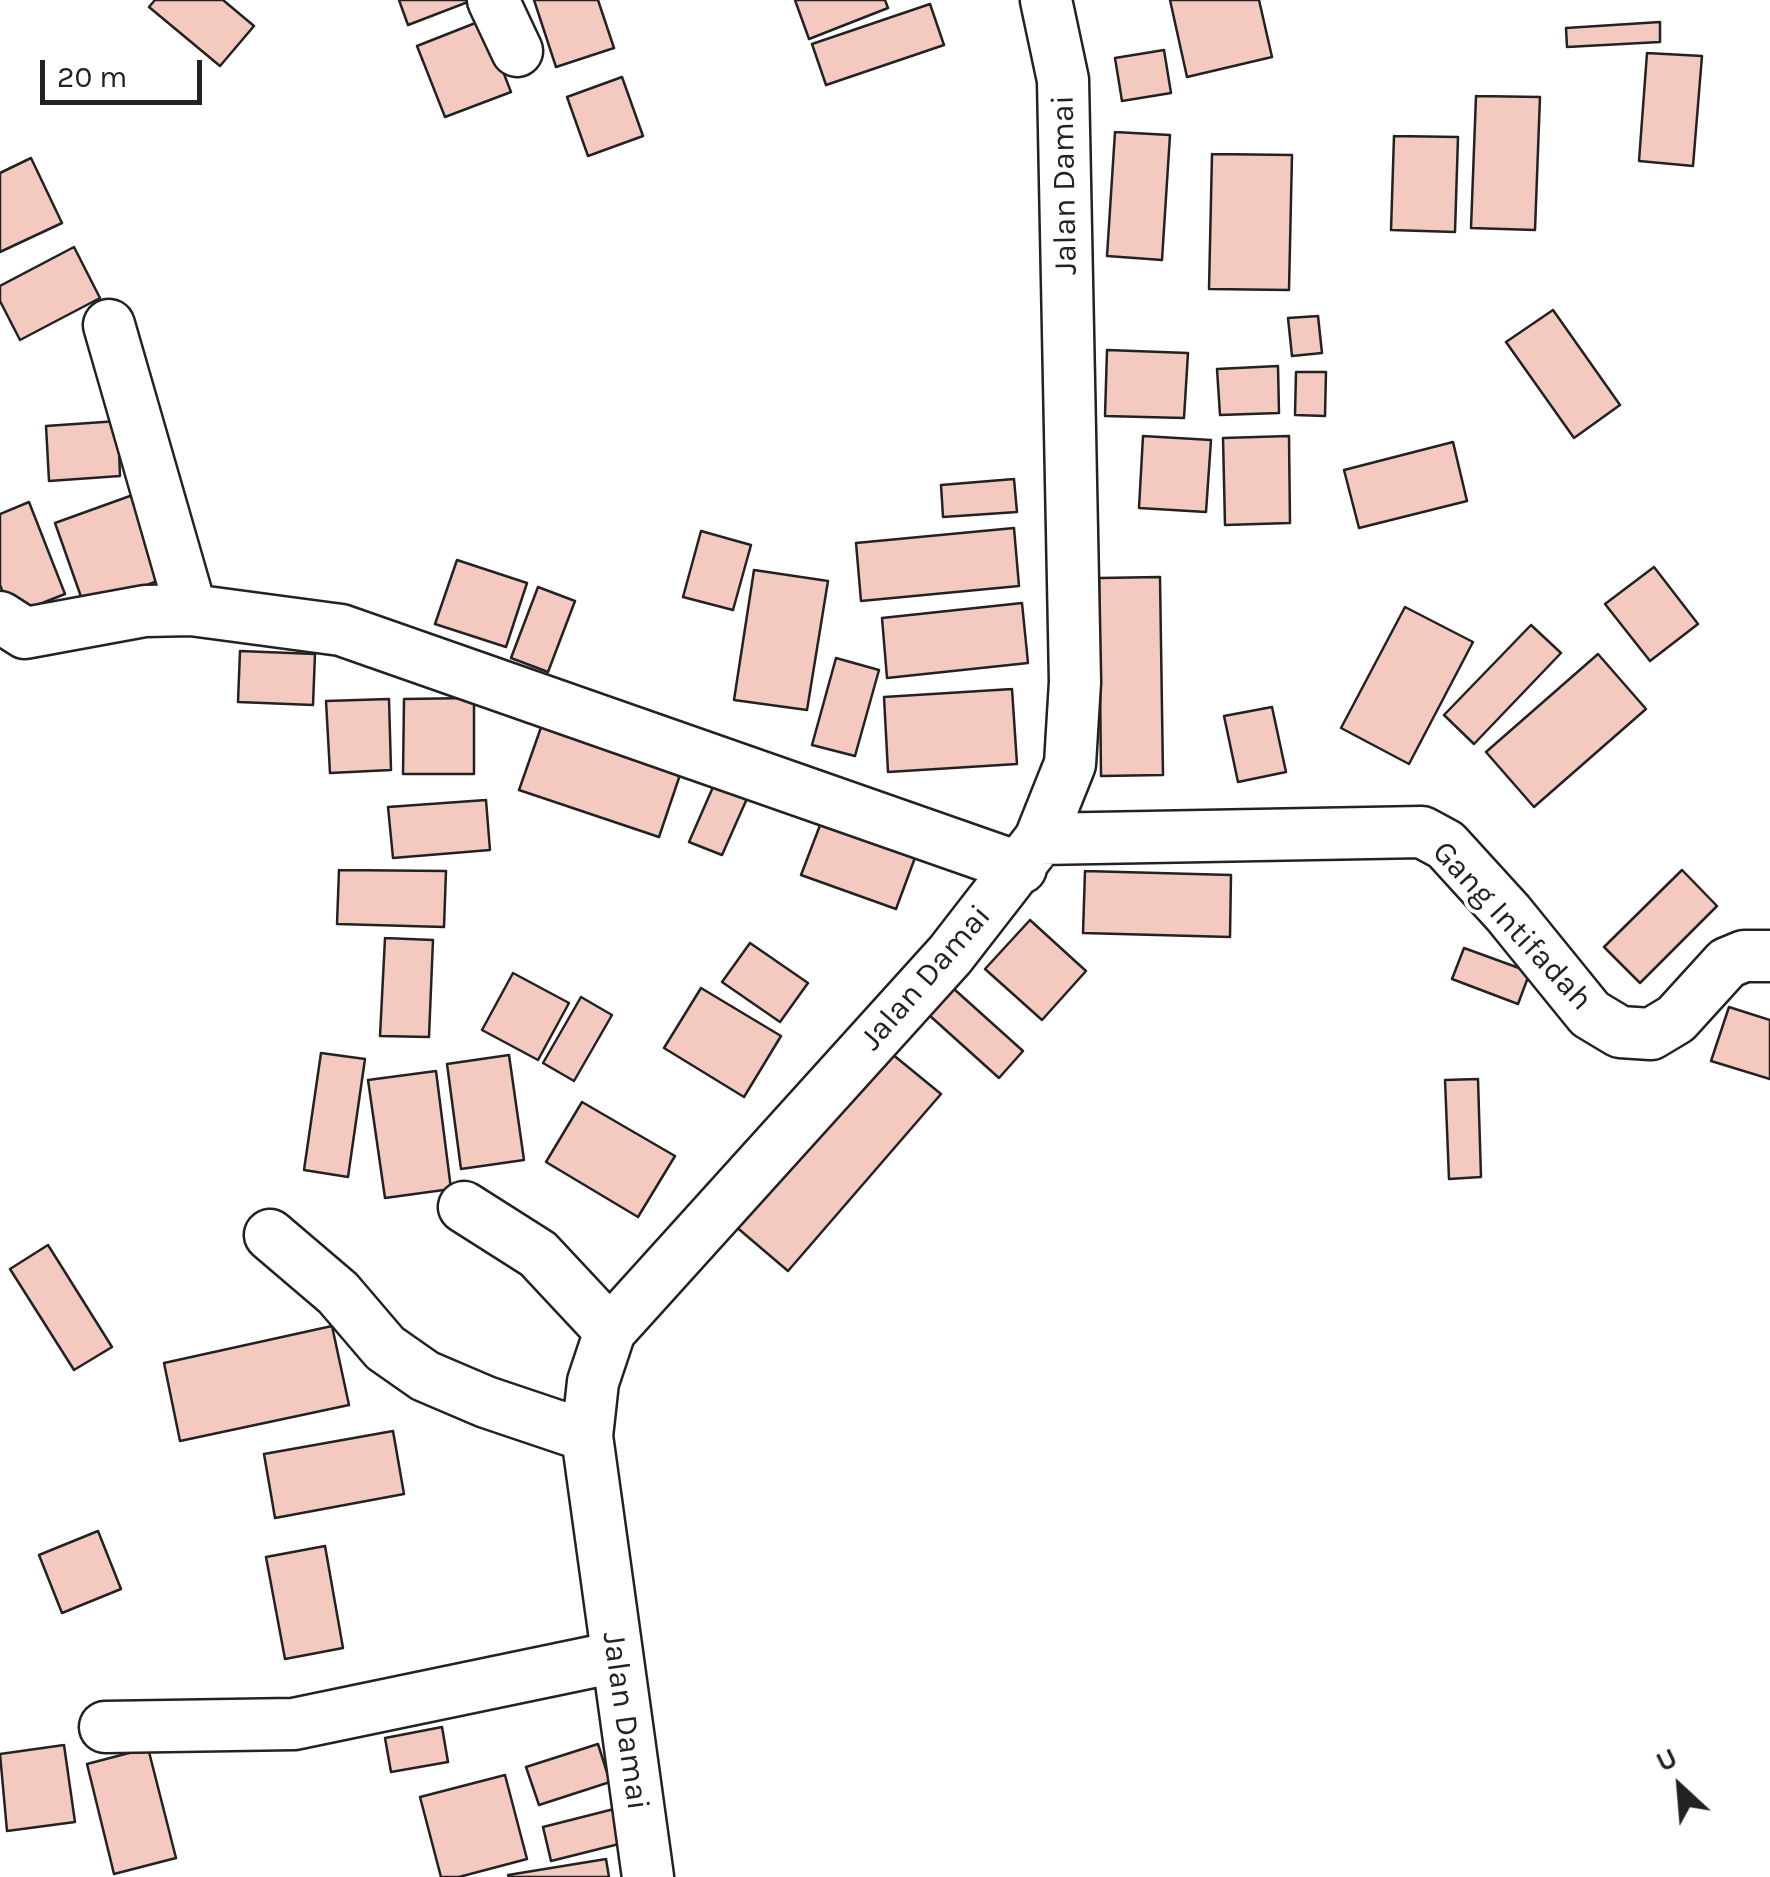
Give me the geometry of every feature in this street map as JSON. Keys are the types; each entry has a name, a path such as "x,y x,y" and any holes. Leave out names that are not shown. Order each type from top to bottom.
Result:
{"street":[{"path":"493,0 518,51"},
{"name":"Jalan Damai","path":"648,1877 587,1436 593,1382 610,1330 950,955 1030,853 1070,764 1074,682 1064,80 1046,0"},
{"path":"110,325 191,610"},
{"path":"0,617 25,632 145,611 191,610 341,630 1030,853"},
{"name":"Gang Intifadah","path":"1030,853 1422,832 1446,845 1508,913 1590,1014 1620,1032 1650,1034 1676,1019 1727,963 1744,956 1770,956"},
{"path":"464,1207 538,1254 610,1330"},
{"path":"270,1235 338,1293 385,1348 426,1376 486,1402 587,1436"},
{"path":"105,1727 294,1724 616,1657"}],"building":[{"path":"155,0 223,0 254,26 220,66 149,7"},
{"path":"399,0 473,0 408,25"},
{"path":"534,0 598,0 614,48 556,67"},
{"path":"795,0 885,0 888,8 809,39"},
{"path":"1170,0 1259,0 1272,57 1187,77"},
{"path":"930,4 944,45 826,85 812,44"},
{"path":"483,20 511,92 445,117 417,46"},
{"path":"1660,22 1660,42 1567,47 1566,28"},
{"path":"1164,50 1171,93 1122,101 1115,58"},
{"path":"1647,53 1702,56 1693,166 1639,161"},
{"path":"622,77 643,136 588,156 567,97"},
{"path":"1476,96 1540,97 1535,230 1471,228"},
{"path":"1115,132 1170,135 1162,260 1107,256"},
{"path":"1394,136 1458,137 1455,232 1391,230"},
{"path":"1212,154 1292,155 1289,290 1209,289"},
{"path":"31,158 62,223 0,252 0,173"},
{"path":"74,247 100,298 20,340 0,301 0,286"},
{"path":"1553,310 1620,405 1574,438 1506,342"},
{"path":"1318,316 1322,353 1292,356 1288,318"},
{"path":"1107,350 1188,353 1184,418 1105,416"},
{"path":"1278,366 1279,413 1220,415 1217,369"},
{"path":"1296,372 1326,372 1325,416 1295,415"},
{"path":"118,421 120,476 49,481 46,426"},
{"path":"1143,436 1211,440 1206,512 1139,508"},
{"path":"1289,436 1290,523 1225,525 1223,438"},
{"path":"1453,442 1467,501 1359,528 1344,470"},
{"path":"1014,479 1017,512 943,517 941,485"},
{"path":"141,492 171,576 85,608 55,523"},
{"path":"29,502 65,594 12,615 0,585 0,514"},
{"path":"1014,528 1019,586 861,601 856,543"},
{"path":"701,531 751,545 733,610 683,597"},
{"path":"457,560 527,583 506,647 435,624"},
{"path":"1654,567 1698,624 1650,661 1605,604"},
{"path":"754,570 828,581 807,710 734,700"},
{"path":"1160,577 1163,775 1101,776 1099,578"},
{"path":"538,587 575,601 548,672 511,658"},
{"path":"1022,603 1028,663 887,678 882,618"},
{"path":"1405,607 1473,642 1409,764 1341,728"},
{"path":"1531,625 1561,653 1474,744 1444,715"},
{"path":"240,651 315,654 313,705 238,702"},
{"path":"1598,654 1646,709 1534,807 1486,752"},
{"path":"836,658 879,670 855,756 812,745"},
{"path":"1012,689 1017,764 888,772 884,697"},
{"path":"474,698 474,774 403,774 404,699"},
{"path":"389,699 391,770 330,773 326,701"},
{"path":"1272,707 1286,772 1238,782 1224,716"},
{"path":"545,716 684,763 659,837 519,790"},
{"path":"720,771 753,785 722,855 689,842"},
{"path":"486,800 490,850 393,858 388,807"},
{"path":"822,820 916,855 896,909 801,875"},
{"path":"339,870 446,871 444,927 337,924"},
{"path":"1682,870 1717,906 1640,983 1604,947"},
{"path":"1085,871 1231,875 1230,937 1083,933"},
{"path":"1030,920 1086,971 1042,1020 985,969"},
{"path":"385,938 433,940 429,1037 380,1036"},
{"path":"750,943 808,983 780,1022 722,982"},
{"path":"1464,948 1530,972 1518,1004 1452,979"},
{"path":"513,973 569,1003 538,1060 482,1030"},
{"path":"701,988 781,1036 744,1097 664,1048"},
{"path":"954,989 1023,1051 999,1078 929,1015"},
{"path":"581,997 612,1015 574,1081 543,1063"},
{"path":"1729,1007 1770,1020 1770,1079 1711,1061"},
{"path":"886,1049 941,1094 788,1271 734,1225"},
{"path":"321,1053 365,1059 348,1177 304,1170"},
{"path":"509,1055 524,1160 461,1169 447,1064"},
{"path":"436,1071 451,1189 385,1198 368,1080"},
{"path":"1478,1079 1481,1177 1449,1179 1445,1080"},
{"path":"582,1102 675,1156 638,1217 546,1162"},
{"path":"48,1245 112,1347 74,1370 10,1269"},
{"path":"332,1326 349,1405 180,1441 164,1363"},
{"path":"393,1431 404,1494 275,1518 264,1454"},
{"path":"98,1531 121,1589 62,1613 39,1555"},
{"path":"325,1546 343,1648 285,1659 266,1557"},
{"path":"442,1727 448,1762 391,1772 385,1738"},
{"path":"598,1744 610,1782 539,1805 526,1767"},
{"path":"64,1745 75,1822 7,1831 0,1754"},
{"path":"148,1748 176,1858 114,1874 87,1764"},
{"path":"505,1775 527,1859 459,1877 441,1877 420,1797"},
{"path":"614,1809 623,1843 551,1861 543,1827"},
{"path":"606,1859 609,1877 508,1875"}]}
